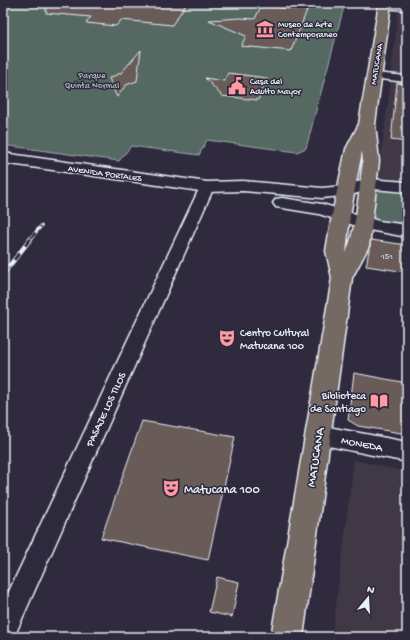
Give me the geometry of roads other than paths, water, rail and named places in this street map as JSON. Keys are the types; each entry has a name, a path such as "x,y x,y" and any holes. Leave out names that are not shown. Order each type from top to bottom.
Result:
{"main road":[{"name":"MATUCANA","path":"342,278 359,246 371,161 367,124 385,4"},
{"name":"MATUCANA","path":"286,637 342,278 336,251 341,214 354,149 367,124"},
{"name":"AVENIDA PORTALES","path":"3,158 207,187 243,198 322,209 362,222 390,229 407,231"},
{"name":"AVENIDA PORTALES","path":"207,187 243,186 322,193 345,191 368,184"}],"street":[{"path":"385,4 407,7"},
{"path":"374,76 407,79"},
{"path":"368,184 407,187"},
{"name":"PASAJE LOS TILOS","path":"3,632 207,187"},
{"name":"MONEDA","path":"318,435 407,452"}],"railway":[{"path":"31,238 41,226"},
{"path":"3,274 32,237"}],"place":[{"name":"Museo de Arte Contemporaneo","path":"265,29"},
{"name":"Casa del Adulto Mayor","path":"237,86"},
{"name":"Centro Cultural Matucana 100","path":"227,338"},
{"name":"Biblioteca de Santiago","path":"379,401"},
{"name":"Matucana 100","path":"171,488"}],"park label":[{"name":"Parque Quinta Normal","path":"92,80"}]}
